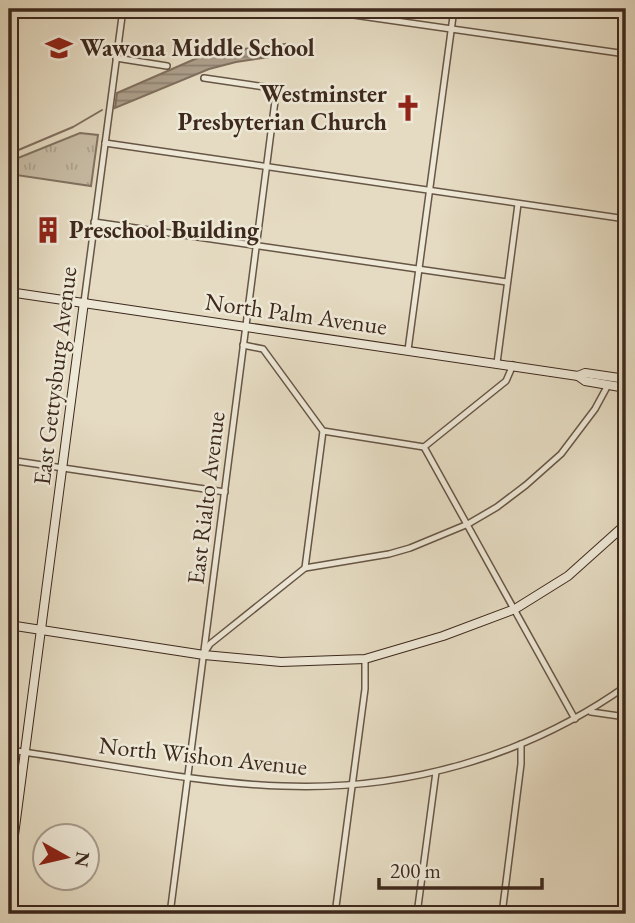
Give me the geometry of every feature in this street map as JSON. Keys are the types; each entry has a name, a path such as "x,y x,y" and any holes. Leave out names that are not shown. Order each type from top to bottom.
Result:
{"street":[{"name":"East Gettysburg Avenue","path":"9,873 123,9"},
{"path":"312,9 626,54"},
{"path":"408,350 454,9"},
{"path":"116,58 167,66"},
{"name":"East Rialto Avenue","path":"170,914 276,93 272,88 204,78"},
{"path":"105,143 626,219"},
{"path":"497,363 518,204"},
{"path":"94,222 507,282"},
{"name":"North Palm Avenue","path":"9,292 513,365 578,376 585,381 626,388"},
{"path":"243,345 263,349 323,431 305,568"},
{"path":"323,431 424,447 506,381 513,365"},
{"name":"North Palm Avenue","path":"578,376 585,373 626,379"},
{"path":"204,654 210,644 305,568 389,554 468,524 526,485 553,462 595,409 608,385"},
{"path":"424,447 575,719"},
{"path":"9,460 225,492"},
{"path":"9,625 204,654 281,662 365,659 443,636 515,609 568,576 626,524"},
{"path":"335,914 365,689 365,659"},
{"name":"North Wishon Avenue","path":"9,750 187,776 281,786 352,785 392,781 476,762 521,744 590,712 626,686"},
{"path":"590,712 626,717"},
{"path":"502,914 521,764 521,744"},
{"path":"417,914 436,772"}],"green space":[{"path":"80,133 98,135 91,186 16,175 18,158"}],"shaded area":[{"path":"285,44 283,55 209,69 115,108 117,93 195,59 218,52"}],"waterway":[{"path":"9,154 73,127 102,110"}],"place":[{"name":"Wawona Middle School","path":"59,48"},
{"name":"Westminster Presbyterian Church","path":"408,108"},
{"name":"Preschool Building","path":"48,230"}]}
